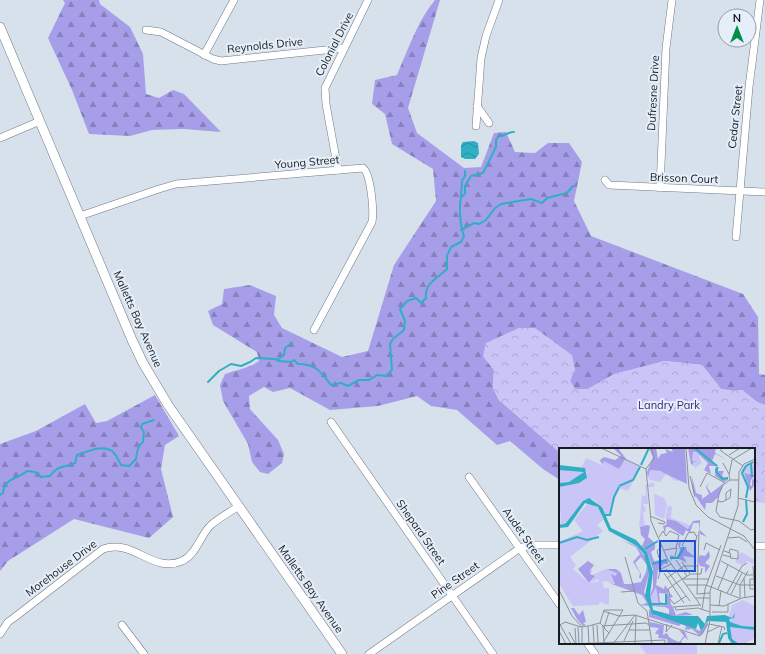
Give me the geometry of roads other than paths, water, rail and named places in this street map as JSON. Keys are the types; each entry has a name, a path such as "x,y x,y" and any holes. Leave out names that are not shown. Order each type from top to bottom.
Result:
{"street":[{"path":"204,55 234,0"},
{"name":"Colonial Drive","path":"338,170 324,92 326,83 368,0"},
{"path":"476,126 479,71 483,47 499,0"},
{"name":"Dufresne Drive","path":"660,188 666,48 672,0"},
{"name":"Cedar Street","path":"736,238 751,67 760,0"},
{"name":"Malletts Bay Avenue","path":"0,27 143,363 168,405 342,654"},
{"name":"Reynolds Drive","path":"146,30 161,32 204,55 221,61 344,48"},
{"path":"477,106 489,122"},
{"path":"0,138 40,121"},
{"name":"Young Street","path":"80,216 176,184 361,168 366,170 368,175 372,217 369,228 314,330"},
{"name":"Brisson Court","path":"605,180 608,185 765,192"},
{"name":"Shepard Street","path":"331,422 493,654"},
{"name":"Audet Street","path":"469,477 559,604"},
{"name":"Morehouse Drive","path":"0,634 8,622 103,549 119,546 164,564 177,563 187,558 191,554 210,526 239,506"},
{"name":"Pine Street","path":"369,654 520,548 534,545 559,545"},
{"path":"122,625 144,654"},
{"path":"588,644 595,654"}],"water":[{"path":"474,141 478,143 479,154 475,159 465,159 461,157 461,145 463,142"}],"waterway":[{"path":"208,382 219,371 231,364 241,366 256,358 291,362 294,360 298,364 309,365 318,370 331,385 341,383 348,386 359,380 369,380 377,375 386,376 392,370 390,344 393,339 404,330 405,321 400,309 407,301 416,298 421,303 426,298 427,288 432,281 447,269 447,256 451,247 461,242 464,236 460,206 461,197 465,194 465,186 471,176 483,173 496,147 496,140 499,136 514,132"},
{"path":"461,197 462,181 465,176 465,171"},
{"path":"461,230 474,223 479,224 486,220 495,208 501,204 531,199 542,203 547,198 567,193 573,186"},
{"path":"277,360 284,355 285,348 292,343"},
{"path":"0,495 3,493 6,484 27,471 35,472 41,477 50,476 57,469 75,463 77,455 94,449 108,449 115,454 121,465 129,466 136,459 138,448 143,442 144,432 141,428 142,424 154,420"}],"park label":[{"name":"Landry Park","path":"669,405"}]}
